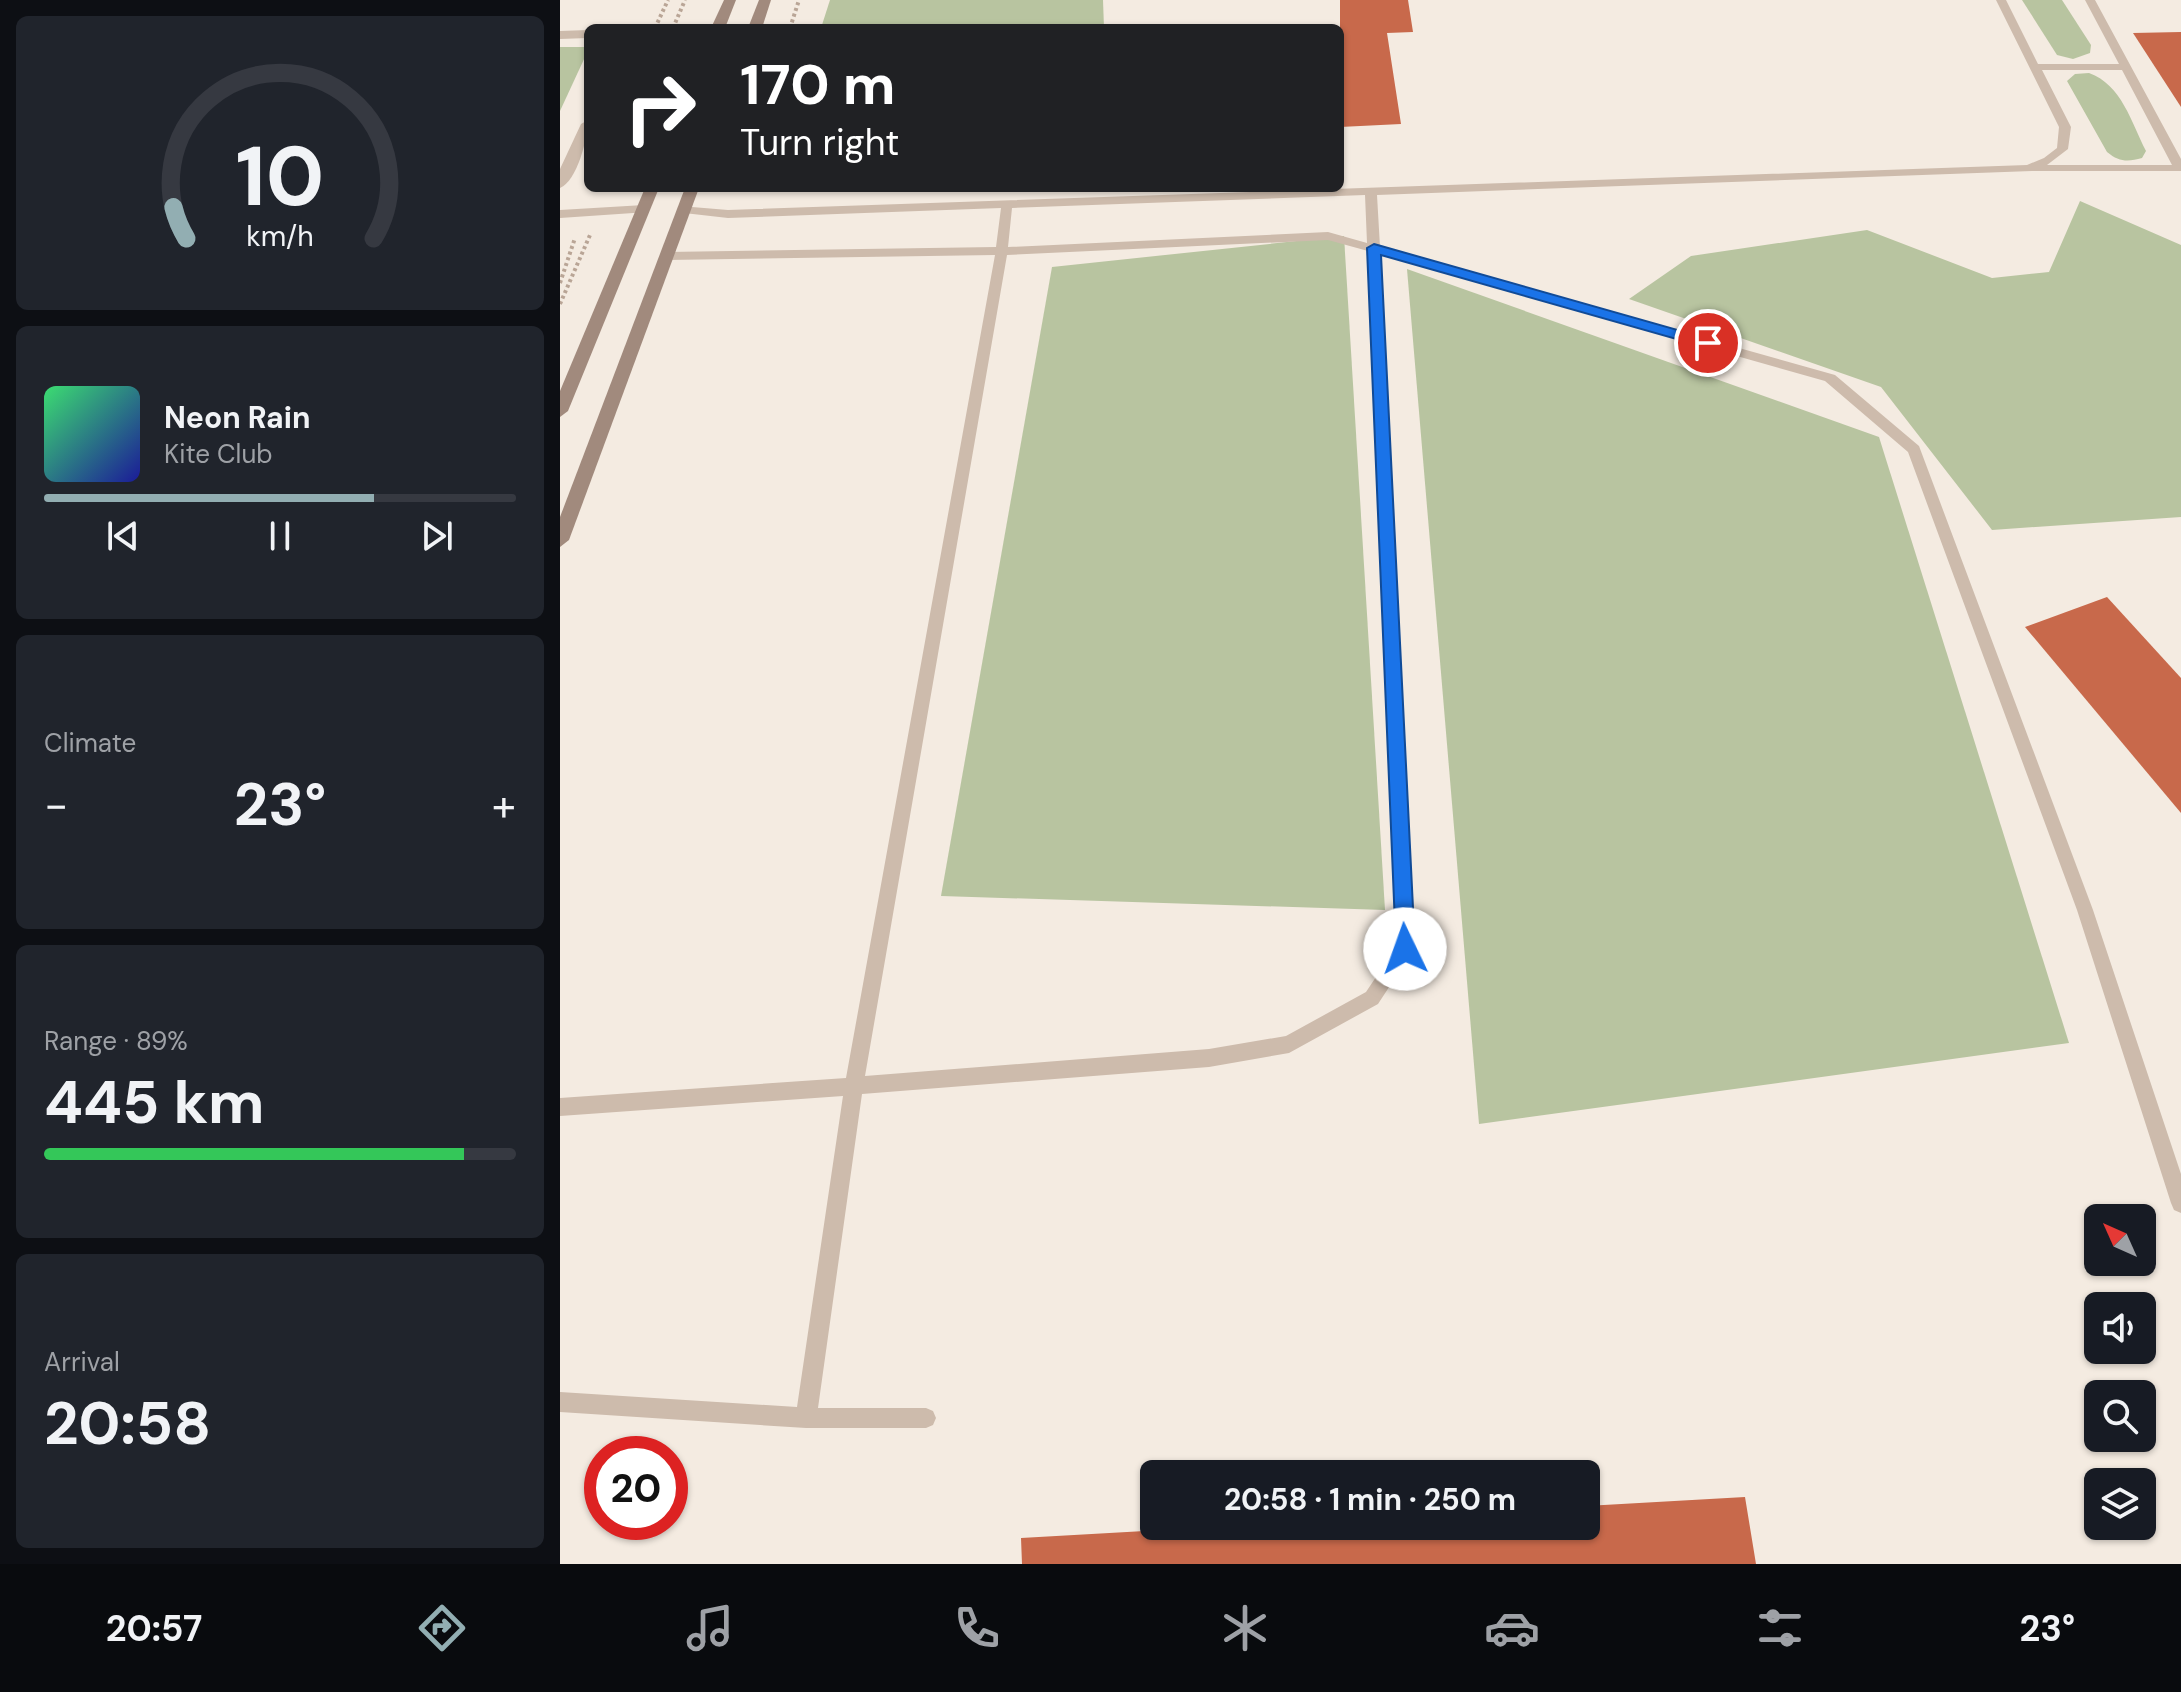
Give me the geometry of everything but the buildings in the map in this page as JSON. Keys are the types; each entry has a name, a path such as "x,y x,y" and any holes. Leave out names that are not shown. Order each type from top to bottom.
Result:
{"main road":[{"path":"720,24 730,0"},
{"path":"756,24 765,0"},
{"path":"560,411 650,192"},
{"path":"560,540 690,192"}],"street":[{"path":"560,35 584,34"},
{"path":"560,184 584,133"}],"lane":[{"path":"2001,0 2064,123 2065,143 2057,155 2029,168"},
{"path":"1344,192 2029,168 2180,168 2090,0"},
{"path":"2035,67 2126,67"},
{"path":"560,1107 1209,1058 1289,1044 1372,998 1405,949 1371,191"},
{"path":"684,209 728,214 1343,192"},
{"path":"806,1418 854,1086 1002,251 1007,204"},
{"path":"560,214 644,209"},
{"path":"667,256 1002,251 1328,236 1830,378 1914,449 2085,910 2181,1203"},
{"path":"560,1402 806,1418 926,1418"}],"path":[{"path":"657,24 668,0"},
{"path":"675,24 685,0"},
{"path":"791,24 799,0"},
{"path":"560,304 600,212"}],"green space":[{"path":"830,0 1103,0 1104,24 822,24"},
{"path":"2022,0 2062,0 2091,45 2090,53 2073,59 2057,55"},
{"path":"560,47 584,47 584,59 560,111"},
{"path":"2089,73 2118,95 2146,151 2142,158 2124,160 2107,152 2067,81 2075,74"},
{"path":"2080,201 2181,245 2181,517 1992,530 1881,387 1629,299 1691,256 1867,230 1992,278 2049,272"},
{"path":"1344,236 1385,910 941,896 1052,267"},
{"path":"1407,269 1879,437 2069,1043 1479,1124"}],"route":[{"path":"1405,949 1374,248 1708,343"}]}
